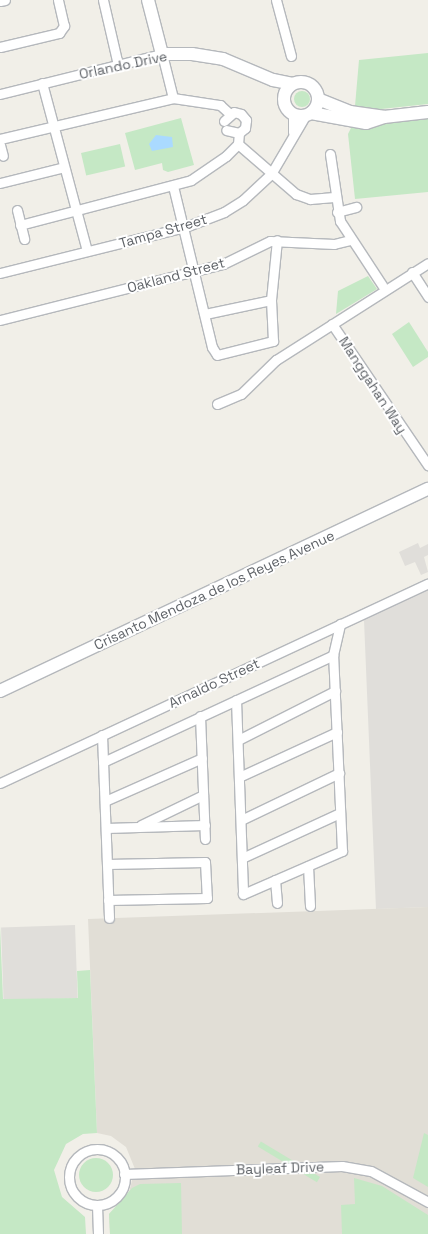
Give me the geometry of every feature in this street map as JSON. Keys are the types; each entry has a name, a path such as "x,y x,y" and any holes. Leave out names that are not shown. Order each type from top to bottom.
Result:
{"main road":[{"path":"148,0 162,54"},
{"name":"Orlando Drive","path":"162,54 192,54 224,59 289,88 310,84 318,99"},
{"path":"289,88 284,103 303,114 358,123 384,117 428,112"},
{"path":"303,114 318,99 350,112 384,117"},
{"name":"Crisanto Mendoza de los Reyes Avenue","path":"0,691 428,489"}],"street":[{"path":"0,1 5,0"},
{"path":"0,47 59,33 64,26 58,0"},
{"path":"103,0 118,65"},
{"path":"276,0 291,56"},
{"path":"162,54 173,98"},
{"name":"Orlando Drive","path":"0,94 162,54"},
{"path":"42,83 87,251"},
{"path":"0,139 173,98 220,105 226,121 239,133"},
{"path":"20,225 173,186 203,174 238,144 239,133 245,128 245,118 239,112 226,121"},
{"name":"Tampa Street","path":"0,273 185,227 224,212 243,200 272,174 293,137 303,114"},
{"path":"0,144 3,156"},
{"path":"238,144 303,198 334,197"},
{"path":"330,154 337,212 350,240 382,286"},
{"path":"0,182 64,167"},
{"path":"173,186 196,270 212,347 222,356 271,343 274,336 272,300 277,240"},
{"path":"337,212 356,207"},
{"path":"17,210 24,239"},
{"name":"Oakland Street","path":"0,320 223,264 277,240 334,244 350,240"},
{"name":"Manggahan Way","path":"428,263 332,324 366,378 428,465"},
{"path":"412,272 428,297"},
{"path":"205,314 272,300"},
{"path":"217,404 241,394 276,360 332,324"},
{"name":"Arnaldo Street","path":"0,783 428,583"},
{"path":"236,700 243,894 342,851 333,656 340,624"},
{"path":"103,762 333,656"},
{"path":"238,740 335,691"},
{"path":"200,716 206,839"},
{"path":"239,777 336,732"},
{"path":"102,735 109,918"},
{"path":"105,802 202,758"},
{"path":"241,820 339,773"},
{"path":"136,827 203,795"},
{"path":"242,858 340,813"},
{"path":"106,828 205,825"},
{"path":"107,864 205,862 207,898 108,900"},
{"path":"308,866 310,906"},
{"path":"275,880 277,904"},
{"path":"90,1149 107,1150 118,1158 124,1174 117,1195 97,1204 81,1200 70,1186 69,1174 76,1158 90,1149"},
{"name":"Bayleaf Drive","path":"124,1174 342,1166 371,1171 388,1178 428,1202"},
{"path":"97,1204 98,1234"}],"shaded area":[{"path":"418,543 420,548 428,544 428,555 424,557 428,572 421,575 415,562 405,566 399,552"},
{"path":"428,587 428,907 376,909 364,620 368,615"},
{"path":"428,907 428,1234 110,1234 109,1214 128,1196 135,1169 126,1147 111,1136 97,1133 88,919"},
{"path":"75,925 78,998 4,1001 1,928"}],"green space":[{"path":"428,53 428,104 372,110 355,106 359,60"},
{"path":"302,91 308,93 310,99 308,105 302,107 296,105 294,99 296,93"},
{"path":"181,118 194,165 168,172 163,170 162,163 135,170 125,133"},
{"path":"428,118 428,192 355,199 348,134 352,126"},
{"path":"120,144 125,166 86,175 81,153"},
{"path":"368,276 377,289 336,314 338,291"},
{"path":"409,322 428,352 428,357 413,367 392,334"},
{"path":"0,926 3,999 78,998 77,971 90,970 97,1133 83,1134 66,1144 54,1170 62,1197 85,1217 86,1234 0,1234"},
{"path":"424,1133 428,1135 428,1187 413,1178"},
{"path":"261,1141 320,1177 317,1182 258,1147"},
{"path":"96,1158 103,1159 108,1163 112,1168 112,1182 108,1187 103,1191 96,1192 89,1191 84,1187 80,1182 79,1175 80,1168 84,1163 89,1159"},
{"path":"354,1178 382,1186 428,1215 428,1234 342,1234 341,1205 355,1204"},
{"path":"181,1183 182,1234 110,1234 109,1214 132,1188 140,1184"}],"water":[{"path":"156,135 172,137 173,147 152,151 149,144"}]}
